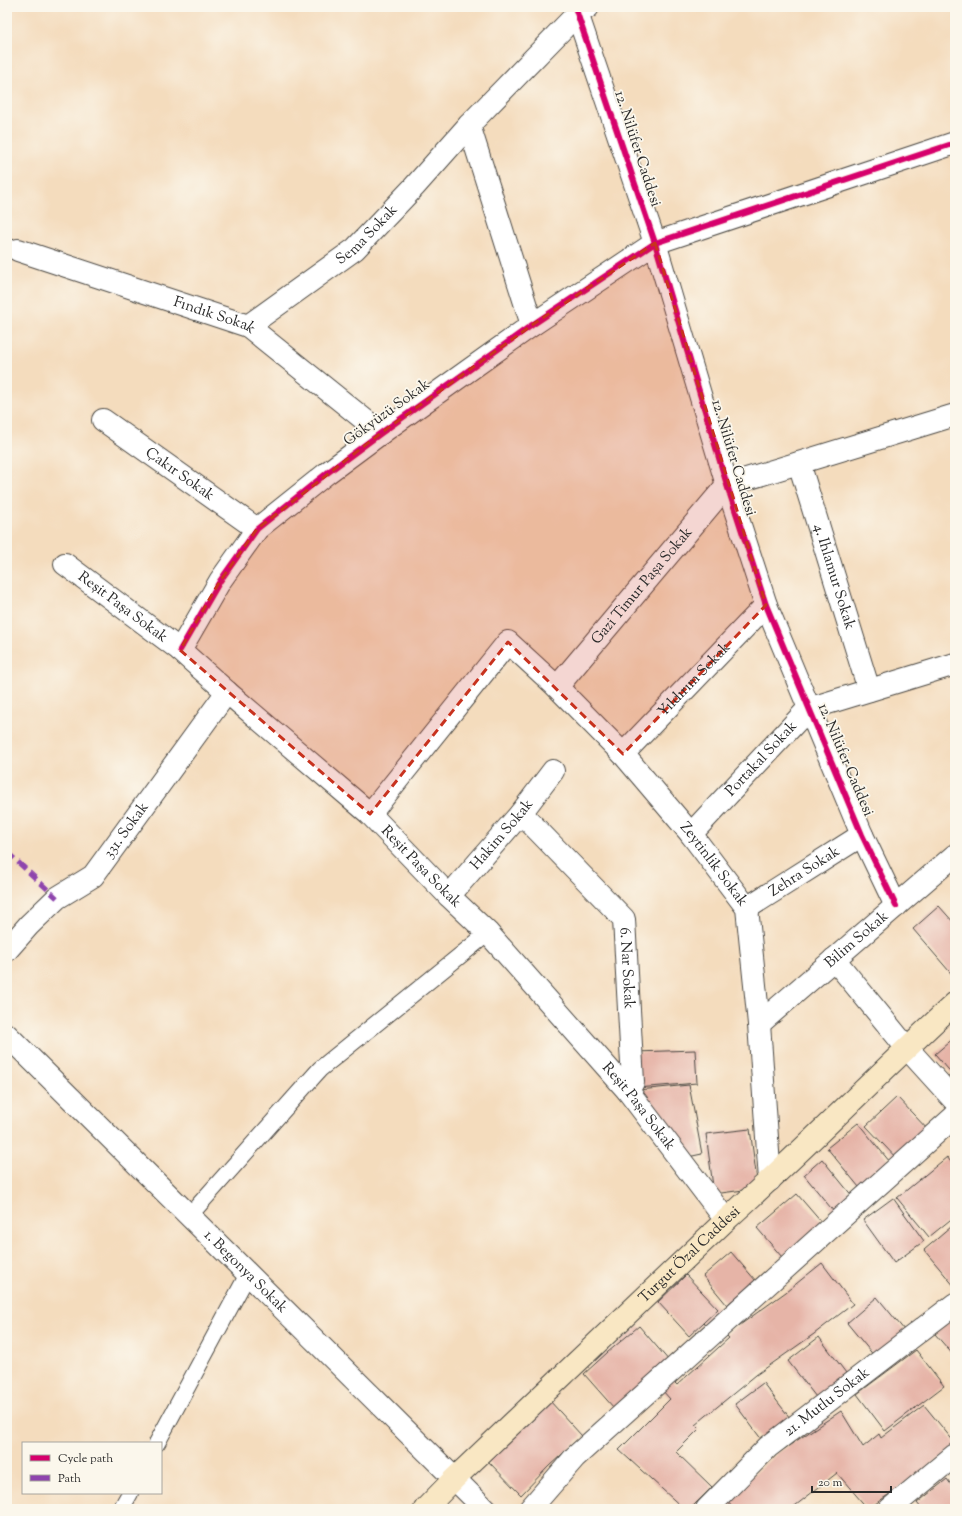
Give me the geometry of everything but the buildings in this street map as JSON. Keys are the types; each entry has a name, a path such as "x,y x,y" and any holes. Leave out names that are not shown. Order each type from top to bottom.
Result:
{"street":[{"name":"Sema Sokak","path":"248,326 356,249 469,125 580,9"},
{"name":"12. Nilüfer Caddesi","path":"580,9 655,243 727,485 766,605 808,709 862,834 896,906"},
{"path":"469,125 532,325"},
{"name":"Gökyüzü Sokak","path":"180,650 220,582 257,529 381,433 532,325 655,243 955,143"},
{"name":"Fındık Sokak","path":"18,250 248,326 381,433"},
{"path":"727,485 955,415"},
{"name":"Çakır Sokak","path":"103,420 257,529"},
{"name":"4. Ihlamur Sokak","path":"799,463 869,690"},
{"name":"Gazi Timur Paşa Sokak","path":"557,687 727,485"},
{"name":"Reşit Paşa Sokak","path":"65,564 180,650 370,814 449,896 488,933 628,1091 726,1220"},
{"name":"Yıldırım Sokak","path":"623,754 766,605"},
{"name":"Zeytinlik Sokak","path":"370,814 508,642 557,687 623,754 691,834 747,908 770,1180"},
{"name":"Portakal Sokak","path":"691,834 808,709 955,664"},
{"name":"331. Sokak","path":"7,950 29,925 57,898 93,876 227,692"},
{"name":"Hakim Sokak","path":"449,896 521,813 553,771"},
{"name":"6. Nar Sokak","path":"521,813 624,919 633,1082 628,1091"},
{"name":"Zehra Sokak","path":"747,908 862,834"},
{"name":"Bilim Sokak","path":"758,1024 955,855"},
{"path":"834,959 906,1048 955,1101"},
{"name":"Turgut Özal Caddesi","path":"425,1509 454,1479 955,1003"},
{"name":"1. Begonya Sokak","path":"7,1034 485,1509"},
{"path":"530,1509 574,1457 955,1116"},
{"name":"21. Mutlu Sokak","path":"707,1509 768,1447 955,1304"},
{"path":"890,1509 955,1455"}],"lane":[{"path":"189,1216 320,1069 488,933"},
{"path":"158,1442 248,1274"}],"highlighted area":[{"path":"655,243 766,605 623,754 508,642 370,814 180,650 220,581 257,529 381,433 532,325"}],"marked path":[{"path":"7,852 57,898"}],"cycle path":[{"path":"575,7 655,243 727,485 766,605 862,835 896,906"},
{"path":"180,650 220,581 257,529 327,473 381,433 532,325 655,243 955,143"}]}
